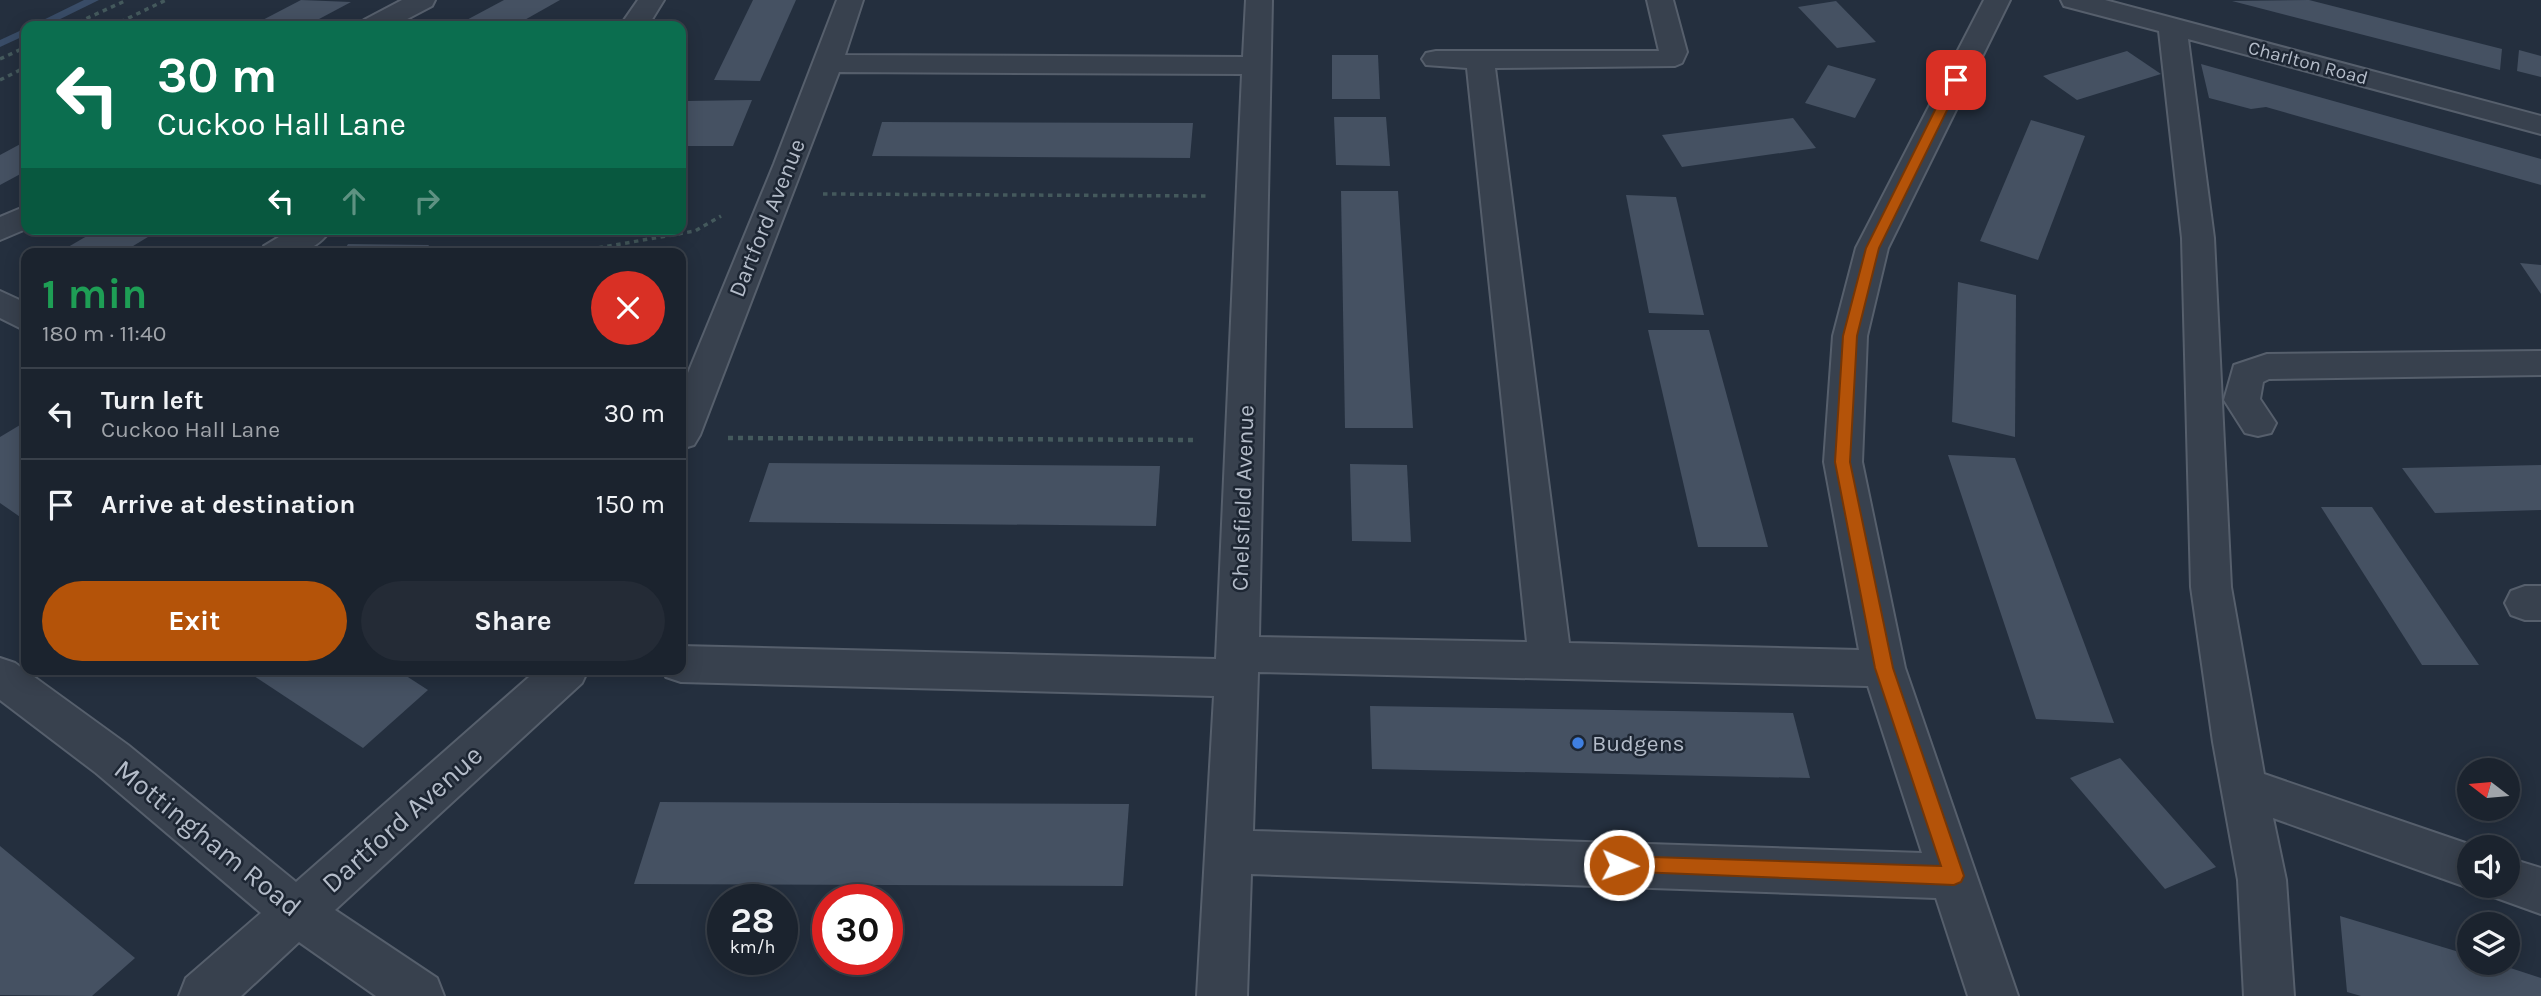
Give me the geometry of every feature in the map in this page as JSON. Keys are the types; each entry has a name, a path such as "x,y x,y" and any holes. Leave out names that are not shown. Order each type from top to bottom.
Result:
{"street":[{"path":"383,21 422,0"},
{"path":"637,21 651,0"},
{"name":"Dartford Avenue","path":"686,422 741,278 779,193 850,0"},
{"name":"Chelsfield Avenue","path":"1222,996 1237,666 1259,0"},
{"path":"1436,59 1665,60 1672,57 1673,52 1660,0"},
{"path":"1993,996 1884,668 1843,462 1850,336 1872,248 1997,0"},
{"name":"Charlton Road","path":"2074,0 2181,19 2541,125"},
{"path":"2181,19 2198,238 2211,587 2262,880 2269,996"},
{"path":"1480,59 1550,661"},
{"path":"828,63 1257,66"},
{"path":"0,230 21,219"},
{"path":"285,248 306,235"},
{"path":"0,302 21,316"},
{"path":"2258,423 2242,400 2243,390 2247,374 2267,367 2541,363"},
{"path":"686,664 1237,666 1550,661 1884,668"},
{"name":"Dartford Avenue","path":"204,996 561,675"},
{"name":"Mottingham Road","path":"0,676 112,758 298,914 419,996"},
{"path":"2245,788 2457,862"},
{"path":"1229,852 1954,876"},
{"path":"2520,884 2541,891"}],"path":[{"path":"81,21 127,0"},
{"path":"122,21 166,0"},
{"path":"0,59 21,49"},
{"path":"0,80 21,70"},
{"path":"686,233 695,231 726,214 741,197 779,193 1253,197"},
{"path":"597,248 672,235"},
{"path":"722,438 1245,440"}],"building":[{"path":"301,0 351,2 315,21 261,21"},
{"path":"504,0 560,0 523,21 465,21"},
{"path":"753,0 796,0 760,81 714,80"},
{"path":"2309,0 2502,49 2500,70 2232,1"},
{"path":"1836,1 1876,42 1837,48 1798,7"},
{"path":"2519,50 2541,56 2541,77 2517,71"},
{"path":"2127,51 2161,74 2077,100 2043,76"},
{"path":"1332,55 1378,55 1380,99 1332,99"},
{"path":"2201,64 2541,159 2541,185 2266,107 2251,109 2209,98"},
{"path":"1828,65 1876,79 1855,118 1805,103"},
{"path":"752,100 733,146 686,146 686,101"},
{"path":"1334,117 1386,117 1390,166 1336,165"},
{"path":"1793,118 1816,148 1682,167 1662,135"},
{"path":"2031,120 2085,136 2038,260 1980,241"},
{"path":"882,122 1193,123 1190,158 872,156"},
{"path":"21,144 21,174 0,185 0,155"},
{"path":"1341,191 1398,191 1413,428 1345,428"},
{"path":"1626,195 1676,197 1704,315 1649,313"},
{"path":"89,235 151,235 130,248 66,248"},
{"path":"348,244 429,245 427,248 346,248"},
{"path":"2520,263 2541,265 2541,294"},
{"path":"1958,282 2016,295 2015,437 1952,422"},
{"path":"1648,330 1709,330 1768,547 1698,547"},
{"path":"21,426 21,518 0,503 0,437"},
{"path":"1948,455 2015,458 2114,723 2036,719"},
{"path":"769,463 1160,466 1156,526 749,522"},
{"path":"1350,464 1407,465 1411,542 1352,541"},
{"path":"2541,465 2541,510 2435,513 2402,468"},
{"path":"2321,507 2372,507 2479,665 2422,665"},
{"path":"253,675 405,675 428,690 363,748"},
{"path":"1370,706 1793,713 1810,778 1372,769"},
{"path":"2120,758 2216,867 2165,889 2070,778"},
{"path":"660,802 1129,804 1123,886 634,884"},
{"path":"0,846 135,958 92,996 0,995"},
{"path":"2340,916 2457,951 2457,975 2520,975 2520,971 2541,978 2541,996 2361,996 2347,992"}],"waterway":[{"path":"48,21 93,0"},
{"path":"0,44 21,34"}],"place":[{"name":"Budgens","path":"1578,743"}],"route":[{"path":"1619,865 1954,876 1884,668 1843,462 1850,336 1872,248 1956,80"}]}
